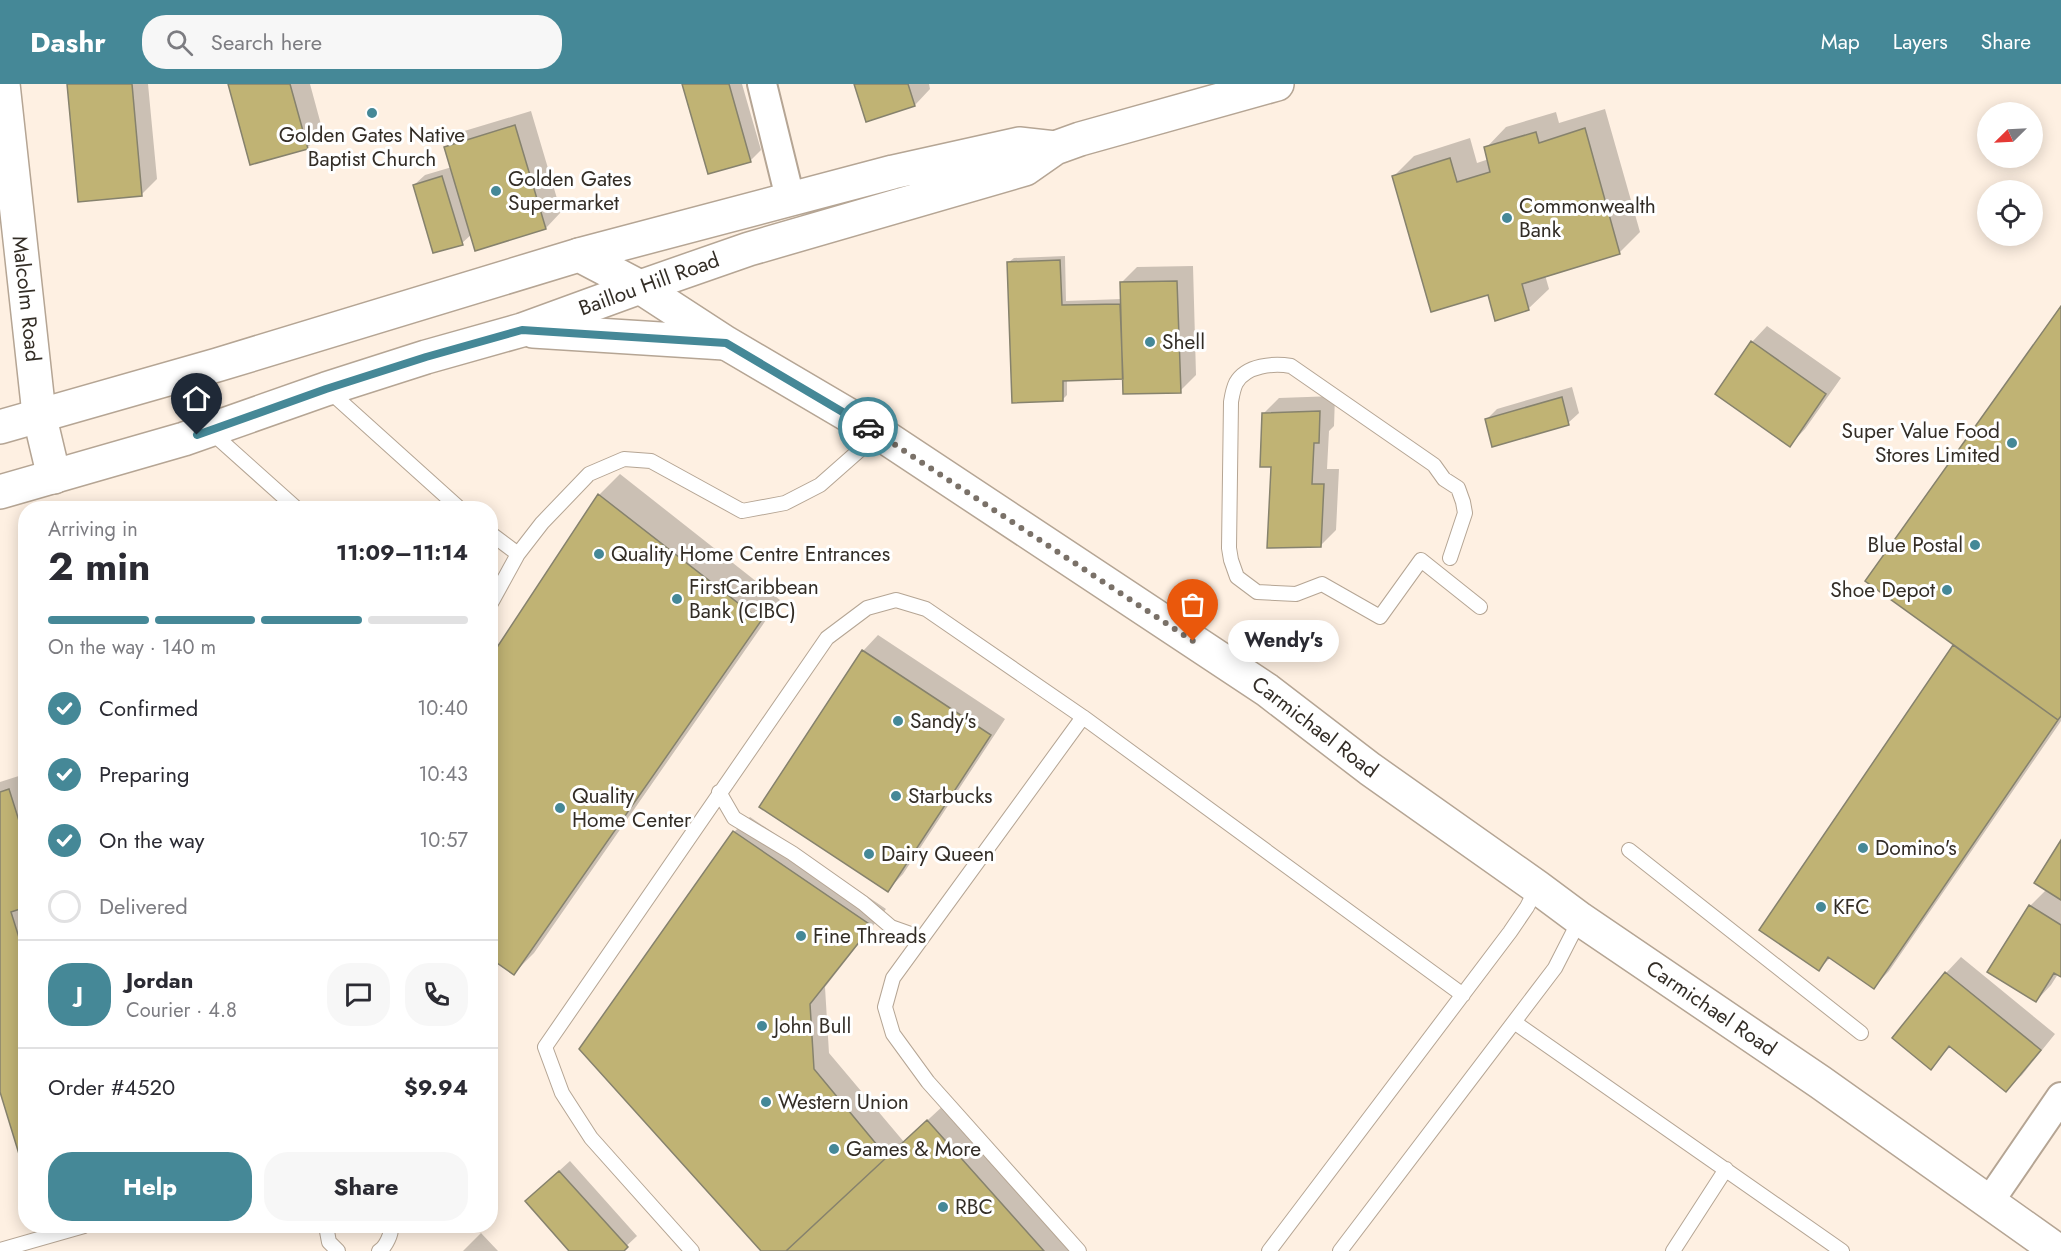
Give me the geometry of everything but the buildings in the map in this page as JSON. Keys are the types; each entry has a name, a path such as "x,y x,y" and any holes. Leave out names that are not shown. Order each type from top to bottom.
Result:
{"main road":[{"name":"Malcolm Road","path":"3,84 39,414 54,477"},
{"name":"Baillou Hill Road","path":"0,492 116,460 326,389 426,357 522,330 749,249 1025,169 1055,148 1080,139 1277,84"},
{"name":"Baillou Hill Road","path":"0,427 217,365 579,255 789,198 1019,144 1055,148"},
{"path":"579,255 640,287 726,343"},
{"name":"Carmichael Road","path":"522,330 726,343 879,433 1266,690 1370,769 1580,919 1820,1082 2058,1251"}],"street":[{"path":"762,84 789,198"},
{"path":"1989,1202 2061,1097"}],"lane":[{"path":"1450,558 1465,513 1458,488 1444,479 1434,465 1291,366 1280,364 1256,368 1237,380 1231,402 1229,548 1237,577 1257,592 1296,594 1322,584 1380,617 1421,560 1480,607"},
{"path":"326,389 451,501"},
{"path":"209,430 288,501"},
{"path":"498,590 518,554 542,523 589,474 624,459 651,461 742,512 784,503 820,485 879,433"},
{"path":"498,539 518,554"},
{"path":"692,1251 591,1138 562,1094 545,1047 827,638 867,608 896,600 926,609 1083,717 1463,995"},
{"path":"1079,1251 928,1082 893,1034 885,1007 893,978 1083,717"},
{"path":"719,792 734,818 792,853 863,903 891,927 922,938"},
{"path":"1629,850 1861,1033"},
{"path":"1269,1251 1510,932 1537,887"},
{"path":"1340,1251 1555,968 1580,919"},
{"path":"1514,1022 1842,1251"},
{"path":"1673,1251 1726,1169"},
{"path":"0,1250 60,1233"},
{"path":"327,1233 328,1242 338,1251"},
{"path":"379,1251 383,1249 391,1233"}],"way so far":[{"path":"868,427 1193,641"}],"place":[{"name":"Golden Gates Native Baptist Church","path":"372,113"},
{"name":"Golden Gates Supermarket","path":"496,191"},
{"name":"Commonwealth Bank","path":"1507,218"},
{"name":"Shell","path":"1150,342"},
{"name":"Super Value Food Stores Limited","path":"2012,443"},
{"name":"Blue Postal","path":"1975,545"},
{"name":"Quality Home Centre Entrances","path":"599,554"},
{"name":"Shoe Depot","path":"1947,590"},
{"name":"FirstCaribbean Bank (CIBC)","path":"677,599"},
{"name":"Wendy's","path":"1193,641"},
{"name":"Sandy's","path":"898,721"},
{"name":"Starbucks","path":"896,796"},
{"name":"Quality Home Center","path":"560,808"},
{"name":"Domino's","path":"1863,848"},
{"name":"Dairy Queen","path":"869,854"},
{"name":"KFC","path":"1821,907"},
{"name":"Fine Threads","path":"801,936"},
{"name":"John Bull","path":"762,1026"},
{"name":"Western Union","path":"766,1102"},
{"name":"Games & More","path":"834,1149"},
{"name":"RBC","path":"943,1207"}],"route":[{"path":"197,435 326,389 426,357 522,330 726,343 868,427"}]}
